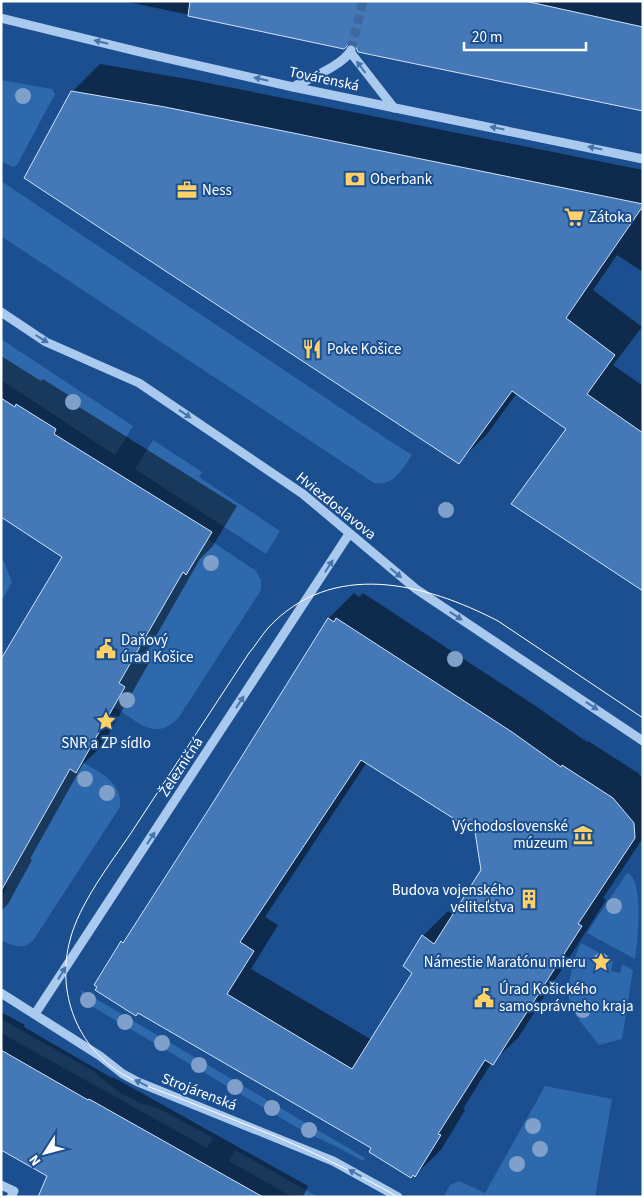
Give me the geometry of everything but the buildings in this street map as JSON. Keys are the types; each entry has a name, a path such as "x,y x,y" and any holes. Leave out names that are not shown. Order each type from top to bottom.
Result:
{"street":[{"name":"Továrenská","path":"1,18 293,87 643,158"},
{"path":"293,87 339,62 351,52 394,108"},
{"name":"Hviezdoslavova","path":"1,312 46,342 139,383 303,494 416,589 643,741"},
{"name":"Železničná","path":"35,1014 349,534"},
{"name":"Strojárenská","path":"1,993 138,1082 333,1161 398,1197"},
{"path":"1,1185 14,1190 11,1197"}],"shaded area":[{"path":"1,80 52,89 55,94 17,165 13,167 1,161"},
{"path":"1,181 412,455 405,466 397,476 387,482 374,483 1,236"},
{"path":"1,339 133,426 115,455 1,380"},
{"path":"153,440 202,472 199,477 280,531 266,554 135,469"},
{"path":"208,539 256,571 261,580 261,590 179,717 171,725 162,728 146,727 114,707 119,683 183,572 186,574"},
{"path":"1,559 12,582 1,602"},
{"path":"82,762 109,779 118,791 120,807 34,939 23,946 10,944 1,940 1,898 7,887 5,885 70,769 76,773"},
{"path":"627,873 632,877 638,897 635,959 587,933"},
{"path":"581,943 613,960 611,971 620,973 622,964 633,970 622,1039 599,1045 571,1007 569,984"},
{"path":"81,990 365,1158 363,1161 303,1131 83,1001"},
{"path":"1,1019 90,1069 119,1092 143,1104 158,1108 213,1138 207,1148 1,1033"},
{"path":"545,1086 612,1099 595,1197 444,1196 450,1185 459,1181 485,1193"},
{"path":"235,1150 318,1197 292,1197 229,1161"}],"tunnel":[{"path":"351,50 363,1"}],"tram line":[{"path":"398,1197 311,1152 144,1085 108,1064 94,1050 83,1034 74,1017 69,998 66,960 74,926 80,912 105,871 263,634 293,606 321,592 350,585 380,584 410,588 440,596 498,621 643,718"}],"place":[{"name":"Oberbank","path":"355,179"},
{"name":"Ness","path":"187,190"},
{"name":"Zátoka","path":"574,217"},
{"name":"Poke Košice","path":"312,349"},
{"name":"Daňový úrad Košice","path":"106,649"},
{"name":"SNR a ZP sídlo","path":"106,721"},
{"name":"Východoslovenské múzeum","path":"583,835"},
{"name":"Budova vojenského veliteľstva","path":"529,899"},
{"name":"Námestie Maratónu mieru","path":"601,962"},
{"name":"Úrad Košického samosprávneho kraja","path":"484,998"}]}
